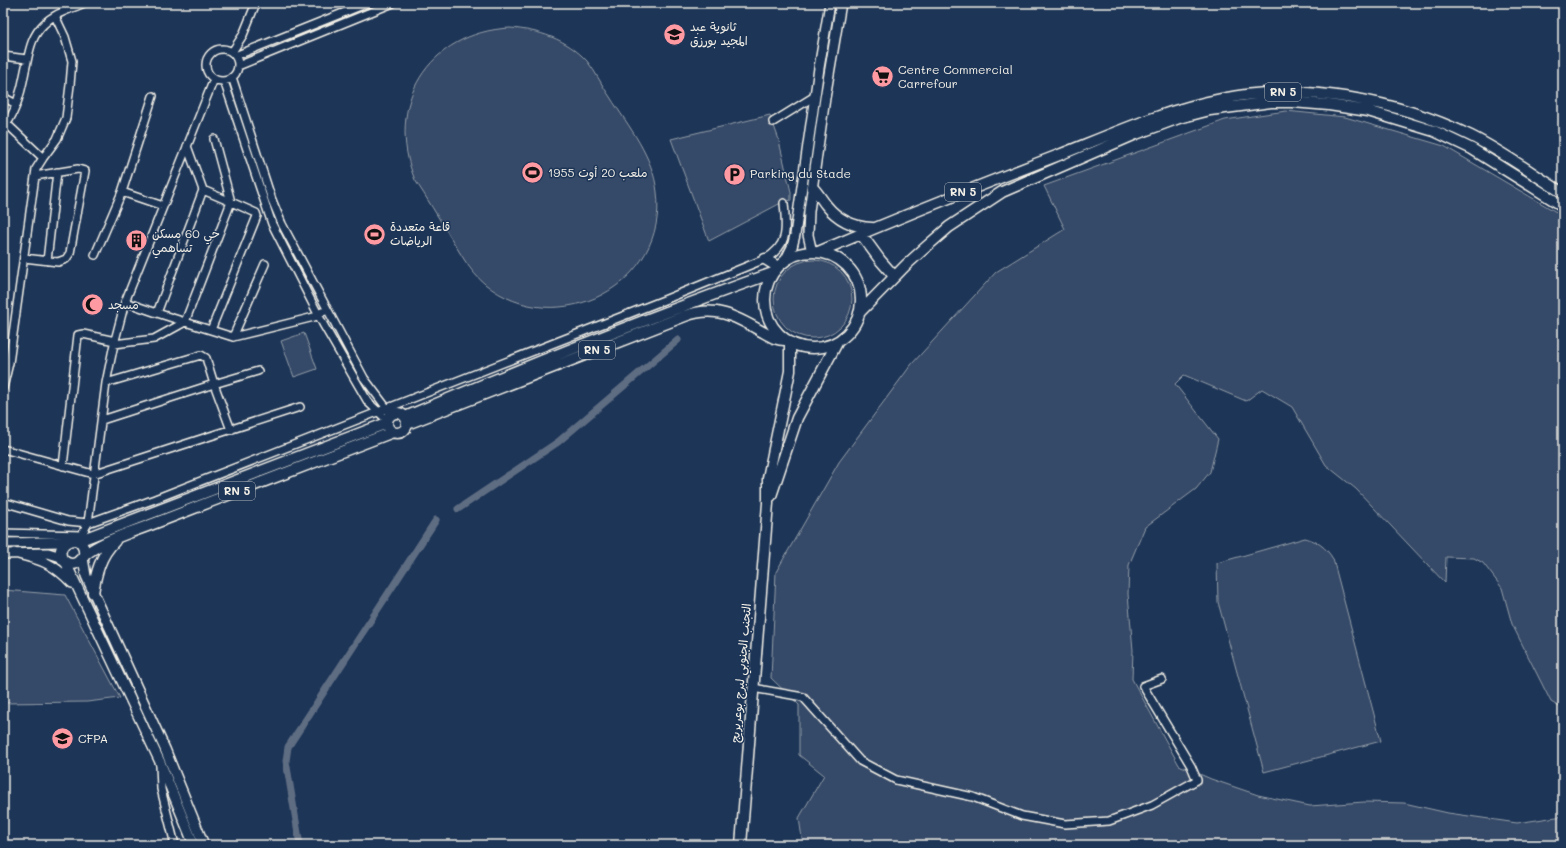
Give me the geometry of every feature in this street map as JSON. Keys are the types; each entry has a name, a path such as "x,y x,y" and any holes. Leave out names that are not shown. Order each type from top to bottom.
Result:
{"highway":[{"name":"RN 5","path":"815,252 931,205 1173,111 1220,99 1248,94 1276,92 1331,95 1383,105 1429,118 1473,137 1563,193"},
{"name":"RN 5","path":"859,313 894,276 949,227 1002,192 1136,134 1179,118 1210,110 1271,102 1292,102 1368,110 1434,131 1472,149 1563,206"},
{"path":"813,188 832,212 843,220 862,228 874,228"},
{"path":"861,234 894,276"},
{"path":"815,252 829,255 839,260 851,271 857,280 861,302 859,313 851,330 838,341 818,348 803,347 789,341 778,333 771,323 766,307 766,289 779,267 798,254 815,252"},
{"path":"765,259 779,267"},
{"name":"RN 5","path":"406,421 507,375 779,267"},
{"name":"RN 5","path":"406,421 685,316 700,312 717,312 729,315 741,319 774,338 789,341"},
{"name":"التجنب الجنوبي لبرج بوعريريج","path":"741,845 768,503 768,478 790,372 789,341"},
{"name":"التجنب الجنوبي لبرج بوعريريج","path":"768,503 796,423 838,341"},
{"name":"RN 5","path":"84,557 94,549 123,535 389,420 398,413 406,421 406,428 402,432 389,420"},
{"name":"RN 5","path":"80,538 389,420"},
{"path":"93,593 100,562 109,547 123,535"},
{"path":"80,538 84,548 84,557 75,564 63,559 61,549 65,542 80,538"}],"main road":[{"path":"779,267 792,247 795,235 830,3"},
{"path":"815,252 808,235 808,224 825,98 841,3"},
{"path":"815,96 825,98"},
{"path":"3,543 65,542"},
{"path":"14,553 40,560 56,567 79,591"},
{"path":"3,554 48,553 63,559 160,762 194,845"},
{"path":"84,557 84,570 93,593 165,749 204,845"}],"street":[{"path":"43,158 5,126 16,104 26,70 29,47 37,31 44,23 55,16 84,3"},
{"path":"234,54 256,3"},
{"path":"234,54 368,3"},
{"path":"238,66 393,3"},
{"path":"3,388 24,258 36,169 57,139 66,118 72,61 65,37 55,16"},
{"path":"217,50 227,50 234,54 238,66 235,74 224,81 214,79 209,76 205,66 208,56 217,50"},
{"path":"3,56 27,59"},
{"path":"232,77 279,218 364,378 389,420"},
{"path":"3,533 80,538 88,523 93,474 102,420 106,383 114,342 125,302 214,79"},
{"path":"224,81 272,224 318,314 368,402 389,420"},
{"path":"95,254 122,192 153,96"},
{"path":"772,122 815,96"},
{"path":"3,97 16,104"},
{"path":"63,466 78,335 83,334 114,342 154,339 185,322 231,202 214,139"},
{"path":"157,313 203,190 187,146"},
{"path":"24,258 58,262 66,259 70,253 85,171 78,169 36,176"},
{"path":"47,260 57,172"},
{"path":"203,190 256,213 257,216 211,330"},
{"path":"122,192 163,206"},
{"path":"389,420 664,300 765,259 777,251 784,240 786,225 784,203"},
{"path":"233,337 265,264"},
{"path":"125,302 233,337 328,310"},
{"path":"106,383 201,355 206,358 231,430"},
{"path":"102,420 258,371"},
{"path":"3,450 93,474 300,407"},
{"path":"378,412 389,420"},
{"path":"3,502 68,521 88,523 155,499 378,412"},
{"path":"753,688 803,697 860,760 896,780 974,797 1022,816 1065,824 1109,821 1152,805 1197,780 1191,766 1143,686 1162,679"},
{"path":"160,762 161,789 175,845"}],"shaded area":[{"name":"ملعب 20 أوت 1955","path":"510,28 531,31 552,37 579,53 587,61 639,142 651,166 655,179 657,192 656,225 645,254 627,277 602,295 574,305 544,307 513,301 479,279 465,261 415,180 407,152 405,125 410,100 420,77 436,58 456,43 481,33"},
{"path":"1286,111 1345,117 1444,146 1563,216 1563,709 1551,702 1512,624 1502,588 1483,563 1474,558 1446,557 1445,583 1356,489 1326,465 1292,407 1262,389 1246,401 1184,375 1175,384 1218,439 1210,472 1196,489 1145,527 1129,565 1128,594 1133,650 1132,679 1179,765 1211,779 1258,795 1310,806 1364,802 1404,803 1448,813 1517,823 1563,816 1563,845 803,845 799,818 824,775 799,755 799,705 771,678 776,572 839,462 911,365 996,272 1065,229 1044,186 1225,120"},
{"name":"ملعب 20 أوت 1955","path":"770,115 778,137 791,192 791,200 779,204 709,241 671,139"},
{"path":"813,260 828,263 841,271 849,284 852,299 849,314 841,327 828,335 813,338 798,335 785,327 777,314 774,299 777,284 785,271 798,263"},
{"path":"304,333 317,369 294,377 281,341"},
{"path":"1305,538 1321,545 1333,559 1381,741 1264,772 1218,602 1217,563"},
{"path":"3,590 65,595 120,698 87,702 3,703"}],"waterway":[{"path":"458,509 558,442 678,340"},
{"path":"300,845 286,761 288,747 436,520"}],"place":[{"name":"ثانوية عبد المجيد بورزق","path":"674,34"},
{"name":"Centre Commercial Carrefour","path":"883,77"},
{"name":"ملعب 20 أوت 1955","path":"533,173"},
{"name":"Parking du Stade","path":"735,174"},
{"name":"قاعة متعددة الرياضات","path":"375,234"},
{"name":"حي 60 مسكن تساهمي","path":"136,241"},
{"name":"مسجد","path":"92,305"},
{"name":"CFPA","path":"63,739"}]}
